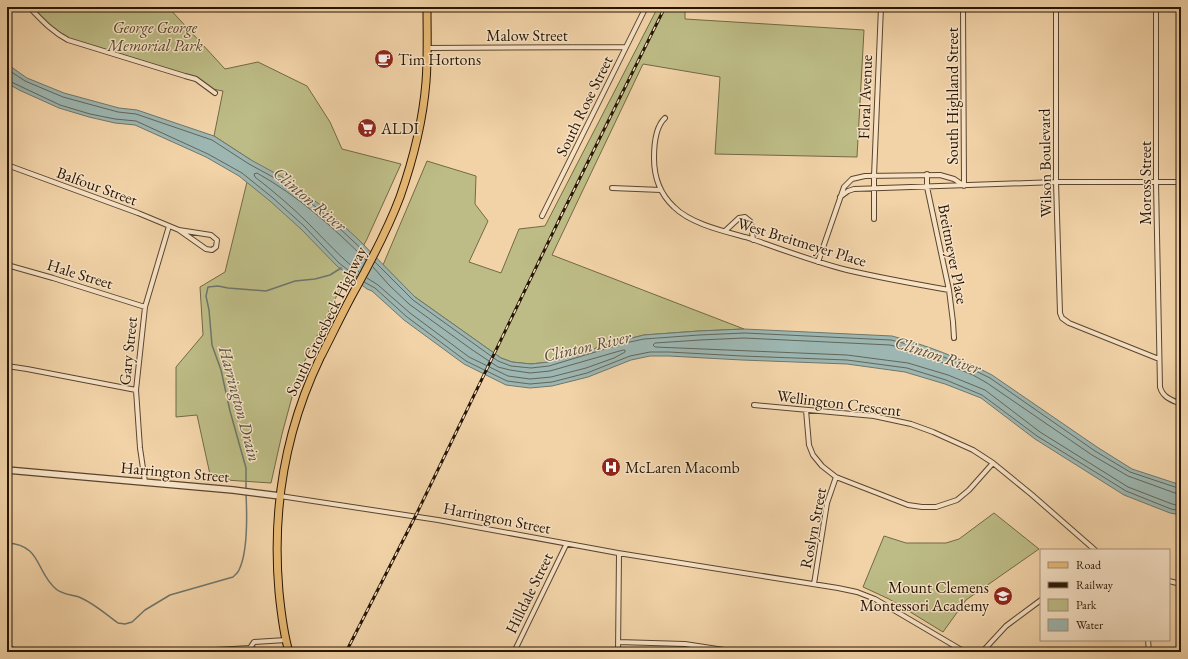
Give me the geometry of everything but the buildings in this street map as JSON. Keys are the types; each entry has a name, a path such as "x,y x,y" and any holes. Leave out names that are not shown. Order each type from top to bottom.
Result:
{"main road":[{"name":"South Groesbeck Highway","path":"288,651 281,614 277,568 277,534 280,496 287,453 302,401 320,358 377,249 400,197 413,154 423,105 426,82 427,7"}],"street":[{"path":"29,7 59,36 196,79 215,94"},
{"name":"South Rose Street","path":"542,216 646,7"},
{"name":"Floral Avenue","path":"874,219 874,176 880,7"},
{"name":"South Highland Street","path":"964,7 964,186"},
{"name":"Wilson Boulevard","path":"1056,7 1056,182 1060,308 1062,318 1069,323 1159,359"},
{"name":"Moross Street","path":"1156,7 1156,183 1160,387 1162,394 1181,404"},
{"name":"Malow Street","path":"427,48 626,47"},
{"name":"West Breitmeyer Place","path":"665,118 661,121 658,128 654,155 655,173 661,190 668,201 674,208 682,213 704,224 818,262 873,276 949,290"},
{"name":"Balfour Street","path":"7,165 117,204 179,230 211,235 217,240 216,247 212,250 206,249 179,230"},
{"name":"Breitmeyer Place","path":"927,174 927,187 949,290 954,338"},
{"path":"818,262 844,187 857,177 940,174 964,186"},
{"path":"840,197 851,190 874,188 1056,182 1181,182"},
{"path":"612,188 661,190"},
{"path":"725,231 739,218 745,217 750,222 753,240"},
{"name":"Gary Street","path":"145,482 140,448 136,390 145,307 169,226"},
{"name":"Hale Street","path":"7,265 145,307"},
{"path":"7,366 136,390"},
{"name":"Wellington Crescent","path":"754,405 874,416 911,424 933,432 973,450 993,463 1095,549"},
{"path":"806,410 808,440 813,455 822,466 836,476 908,505 929,507 948,504 963,496 993,463"},
{"name":"Harrington Street","path":"7,470 256,492 438,520 566,545 857,592 875,599 965,652"},
{"name":"Roslyn Street","path":"814,584 827,503 836,476"},
{"name":"Hilldale Street","path":"514,652 566,545"},
{"path":"618,652 619,554"},
{"path":"1170,581 1181,584"},
{"path":"982,652 1006,626 1040,601"},
{"path":"250,648 254,642 286,640"},
{"path":"1148,641 1149,652"},
{"path":"618,642 674,643 737,652"},
{"path":"7,647 18,652"},
{"path":"250,648 252,652"},
{"path":"146,652 250,648 259,651 288,651"}],"green space":[{"name":"George George Memorial Park","path":"29,7 168,7 225,69 258,62 307,86 330,122 342,149 401,164 367,239 334,301 298,375 282,434 271,483 211,479 197,415 176,417 176,367 203,335 200,287 225,272 251,160 214,136 223,91 207,88 196,79 59,36"},
{"path":"658,7 685,7 685,19 864,30 857,157 715,154 720,77 643,64 552,255 744,329 644,335 549,362 531,364 512,362 501,358 415,297 383,265 427,161 476,176 475,204 488,221 469,262 501,273 519,229 545,226"},
{"path":"994,513 1039,549 966,600 943,632 889,599 863,587 884,536 906,543 946,543 959,539"}],"water":[{"name":"Clinton River","path":"7,64 27,78 64,93 119,108 137,110 214,136 251,160 284,178 323,207 359,240 415,297 501,358 512,362 531,364 549,362 644,335 699,331 744,329 892,336 943,352 992,375 1097,447 1132,469 1181,485 1181,515 1170,513 1124,495 1035,439 981,398 945,384 905,372 847,364 650,356 631,360 588,377 552,386 530,388 506,385 464,364 404,320 372,291 367,289 337,266 301,229 239,176 206,157 135,125 115,123 59,108 19,90 7,83"}],"waterway":[{"name":"Harrington Drain","path":"246,491 246,468 230,411 221,370 212,345 209,310 206,296 208,287 218,286 266,291 295,281 315,279 330,275 341,268"},
{"name":"Harrington Drain","path":"7,543 26,548 37,560 49,582 58,591 84,599 118,623 125,624 132,622 145,610 170,595 233,577 239,571 244,553 247,522 246,494"}],"railway":[{"path":"346,652 415,517 560,218 665,7"}],"place":[{"name":"Tim Hortons","path":"384,59"},
{"name":"ALDI","path":"367,128"},
{"name":"McLaren Macomb","path":"611,467"},
{"name":"Mount Clemens Montessori Academy","path":"1003,596"}]}
